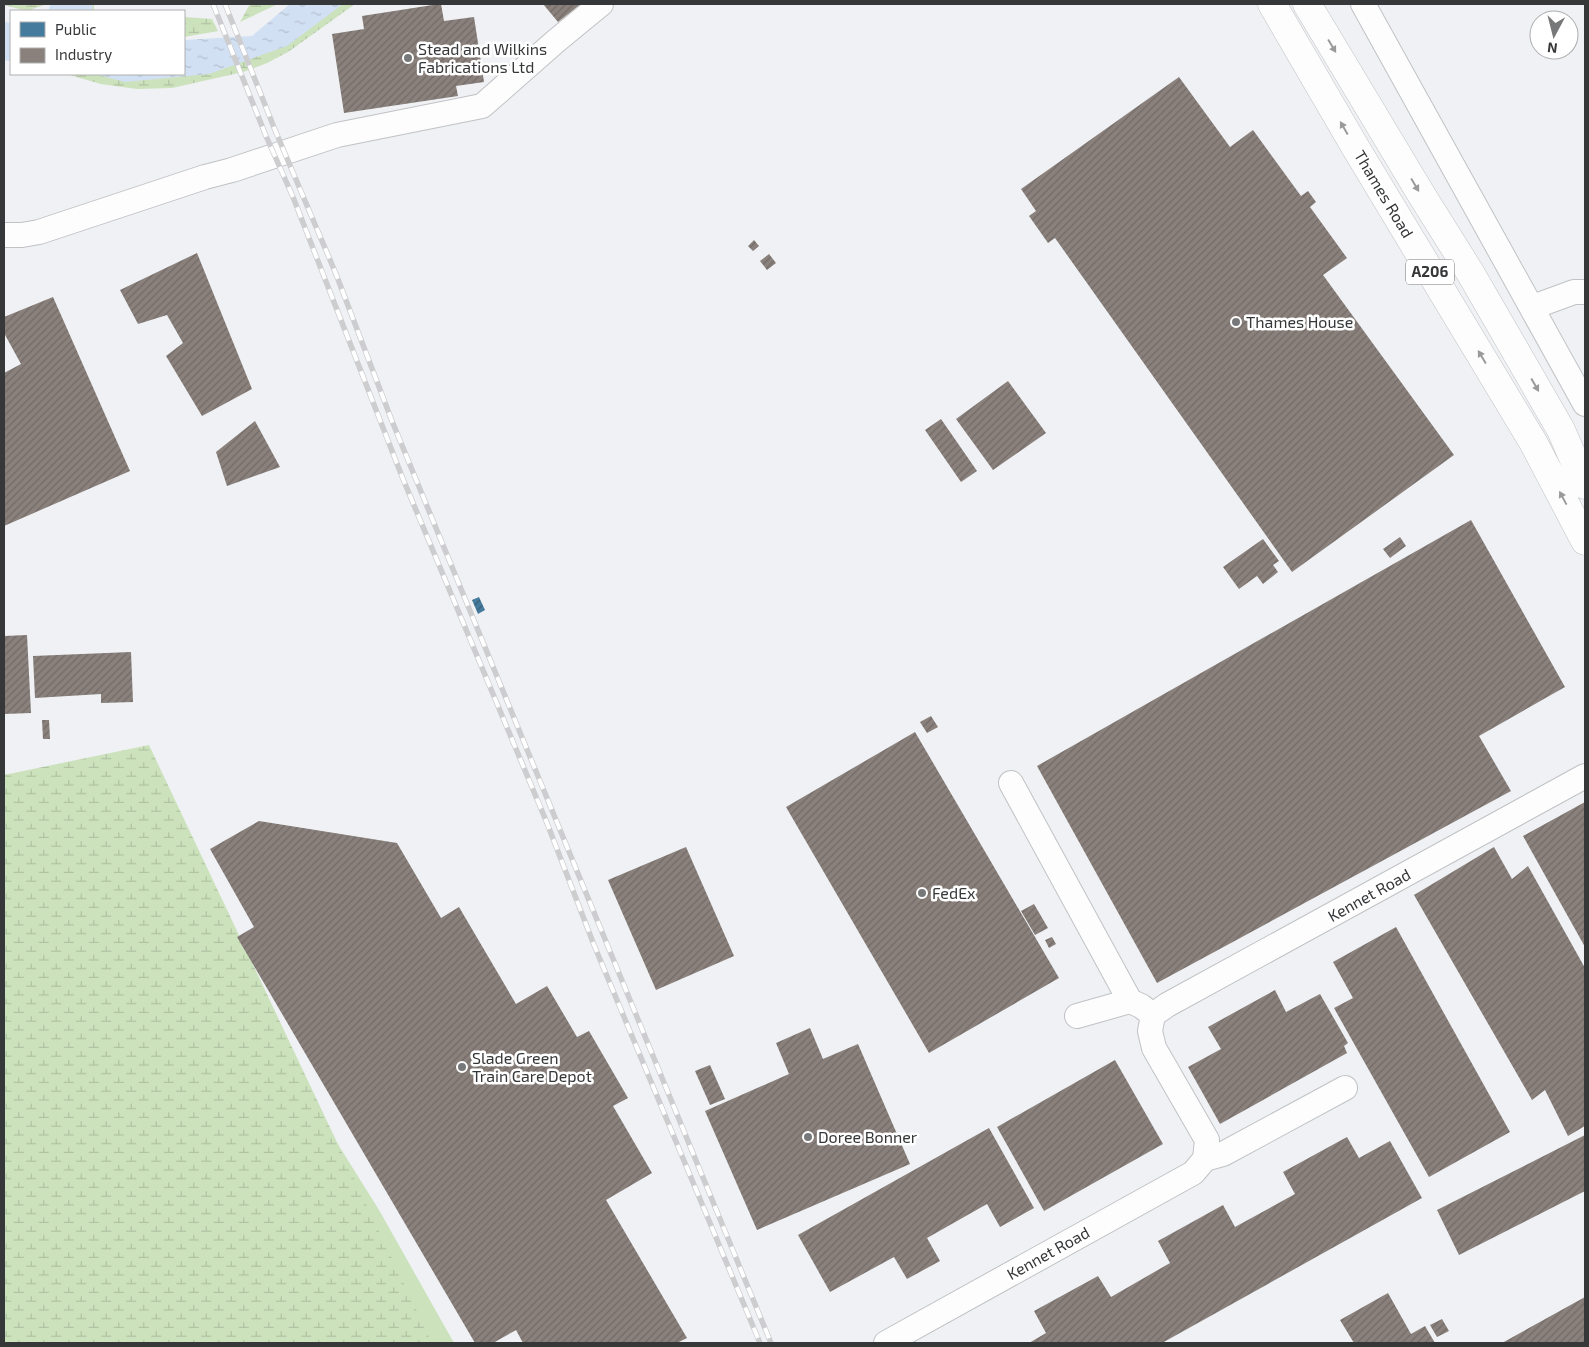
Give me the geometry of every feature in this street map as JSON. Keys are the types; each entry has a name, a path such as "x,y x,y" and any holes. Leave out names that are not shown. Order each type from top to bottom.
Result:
{"main road":[{"name":"Thames Road","path":"1272,4 1534,442 1585,542"},
{"name":"Thames Road","path":"1307,4 1476,283 1561,430 1585,484"}],"street":[{"path":"4,235 22,235 38,232 337,135 482,106 601,4"},
{"path":"1363,4 1533,307 1585,404"},
{"path":"1533,307 1574,292 1585,292"},
{"name":"Kennet Road","path":"1153,1015 1175,1001 1585,776"},
{"path":"1011,783 1130,1001 1153,1015 1150,1031 1154,1048 1207,1140 1205,1159"},
{"path":"1077,1016 1130,1001"},
{"name":"Kennet Road","path":"886,1343 1193,1173 1205,1159 1223,1154 1345,1088"}],"green space":[{"path":"4,4 47,4 30,10"},
{"path":"71,4 94,4 94,10 66,10"},
{"path":"250,4 278,4 240,22"},
{"path":"338,4 355,4 288,52 267,63 243,72 172,88 137,89 101,84 70,75 185,74"},
{"path":"185,17 212,19 218,31 185,37"},
{"path":"149,745 432,1343 4,1343 4,775"},
{"path":"284,1058 379,1210 454,1343 428,1343"}],"water":[{"path":"290,4 343,4 287,46 209,74 125,82 98,75 185,75 185,40 252,36"}],"building: Public":[{"path":"479,597 485,610 478,614 472,600"}],"building: Industry":[{"name":"Stead and Wilkins Fabrications Ltd","path":"441,4 444,21 474,17 484,82 456,86 458,96 344,113 332,34 364,29 362,16"},
{"path":"543,4 581,4 558,22"},
{"name":"Thames House","path":"1179,77 1230,147 1253,130 1301,196 1308,191 1316,202 1310,207 1347,258 1323,275 1454,455 1292,572 1055,238 1048,243 1029,216 1036,211 1021,189"},
{"path":"754,240 759,246 753,251 748,246"},
{"path":"197,253 252,389 202,416 166,356 183,343 167,315 138,324 120,290"},
{"path":"769,254 776,263 767,270 760,261"},
{"path":"53,297 130,471 4,526 4,373 21,364 4,333 4,317"},
{"path":"1008,381 1046,433 993,470 956,419"},
{"path":"941,419 977,471 961,482 925,430"},
{"path":"255,421 280,467 227,486 216,452"},
{"path":"1471,520 1565,687 1479,736 1511,791 1157,983 1037,766"},
{"path":"1400,537 1406,546 1390,558 1383,549"},
{"path":"1263,539 1279,561 1273,565 1278,572 1263,584 1257,576 1239,589 1223,567"},
{"path":"27,635 31,713 4,714 4,636"},
{"path":"131,652 133,702 101,703 101,694 35,698 33,656"},
{"path":"931,716 938,727 927,733 920,722"},
{"path":"42,720 49,720 50,739 43,739"},
{"name":"FedEx","path":"915,732 1059,978 929,1053 786,807"},
{"path":"1585,802 1585,947 1523,836"},
{"name":"Slade Green Train Care Depot","path":"259,821 397,843 441,918 459,907 516,1004 547,986 577,1037 589,1031 628,1098 613,1106 652,1173 606,1200 687,1338 677,1343 523,1343 516,1330 493,1343 475,1343 237,937 254,927 210,849"},
{"path":"686,847 734,956 656,990 608,880"},
{"path":"1494,847 1512,879 1528,866 1585,968 1585,1126 1568,1136 1545,1090 1532,1100 1414,895"},
{"path":"1034,904 1048,928 1035,935 1021,911"},
{"path":"1396,927 1510,1132 1429,1177 1334,1008 1353,998 1333,962"},
{"path":"1052,937 1056,944 1049,948 1045,940"},
{"path":"1275,990 1286,1012 1320,994 1348,1043 1344,1046 1347,1053 1220,1124 1188,1067 1221,1049 1208,1027"},
{"name":"Doree Bonner","path":"810,1028 823,1059 858,1044 910,1164 757,1230 705,1111 789,1074 776,1043"},
{"path":"1115,1060 1163,1144 1044,1211 997,1127"},
{"path":"710,1065 725,1099 710,1105 695,1071"},
{"path":"989,1128 1034,1208 1000,1227 987,1204 927,1238 940,1261 907,1279 894,1257 830,1292 798,1235"},
{"path":"1585,1135 1585,1191 1459,1255 1437,1210"},
{"path":"1347,1137 1359,1158 1390,1141 1422,1198 1162,1343 1029,1343 1046,1333 1034,1311 1098,1276 1111,1297 1170,1263 1158,1241 1223,1205 1235,1227 1295,1194 1283,1172"},
{"path":"1388,1293 1411,1334 1425,1326 1435,1343 1354,1343 1340,1320"},
{"path":"1585,1297 1585,1343 1502,1343"},
{"path":"1442,1319 1449,1331 1437,1337 1430,1325"}],"waterway":[{"path":"69,10 74,4"},
{"path":"4,41 10,42"}],"railway":[{"path":"213,4 266,136 293,197 403,479 547,823 594,945 760,1343"},
{"path":"225,4 275,130 336,274 392,421 771,1343"}],"place":[{"name":"Stead and Wilkins Fabrications Ltd","path":"408,58"},
{"name":"Thames House","path":"1236,322"},
{"name":"FedEx","path":"922,893"},
{"name":"Slade Green Train Care Depot","path":"462,1067"},
{"name":"Doree Bonner","path":"808,1137"}]}
